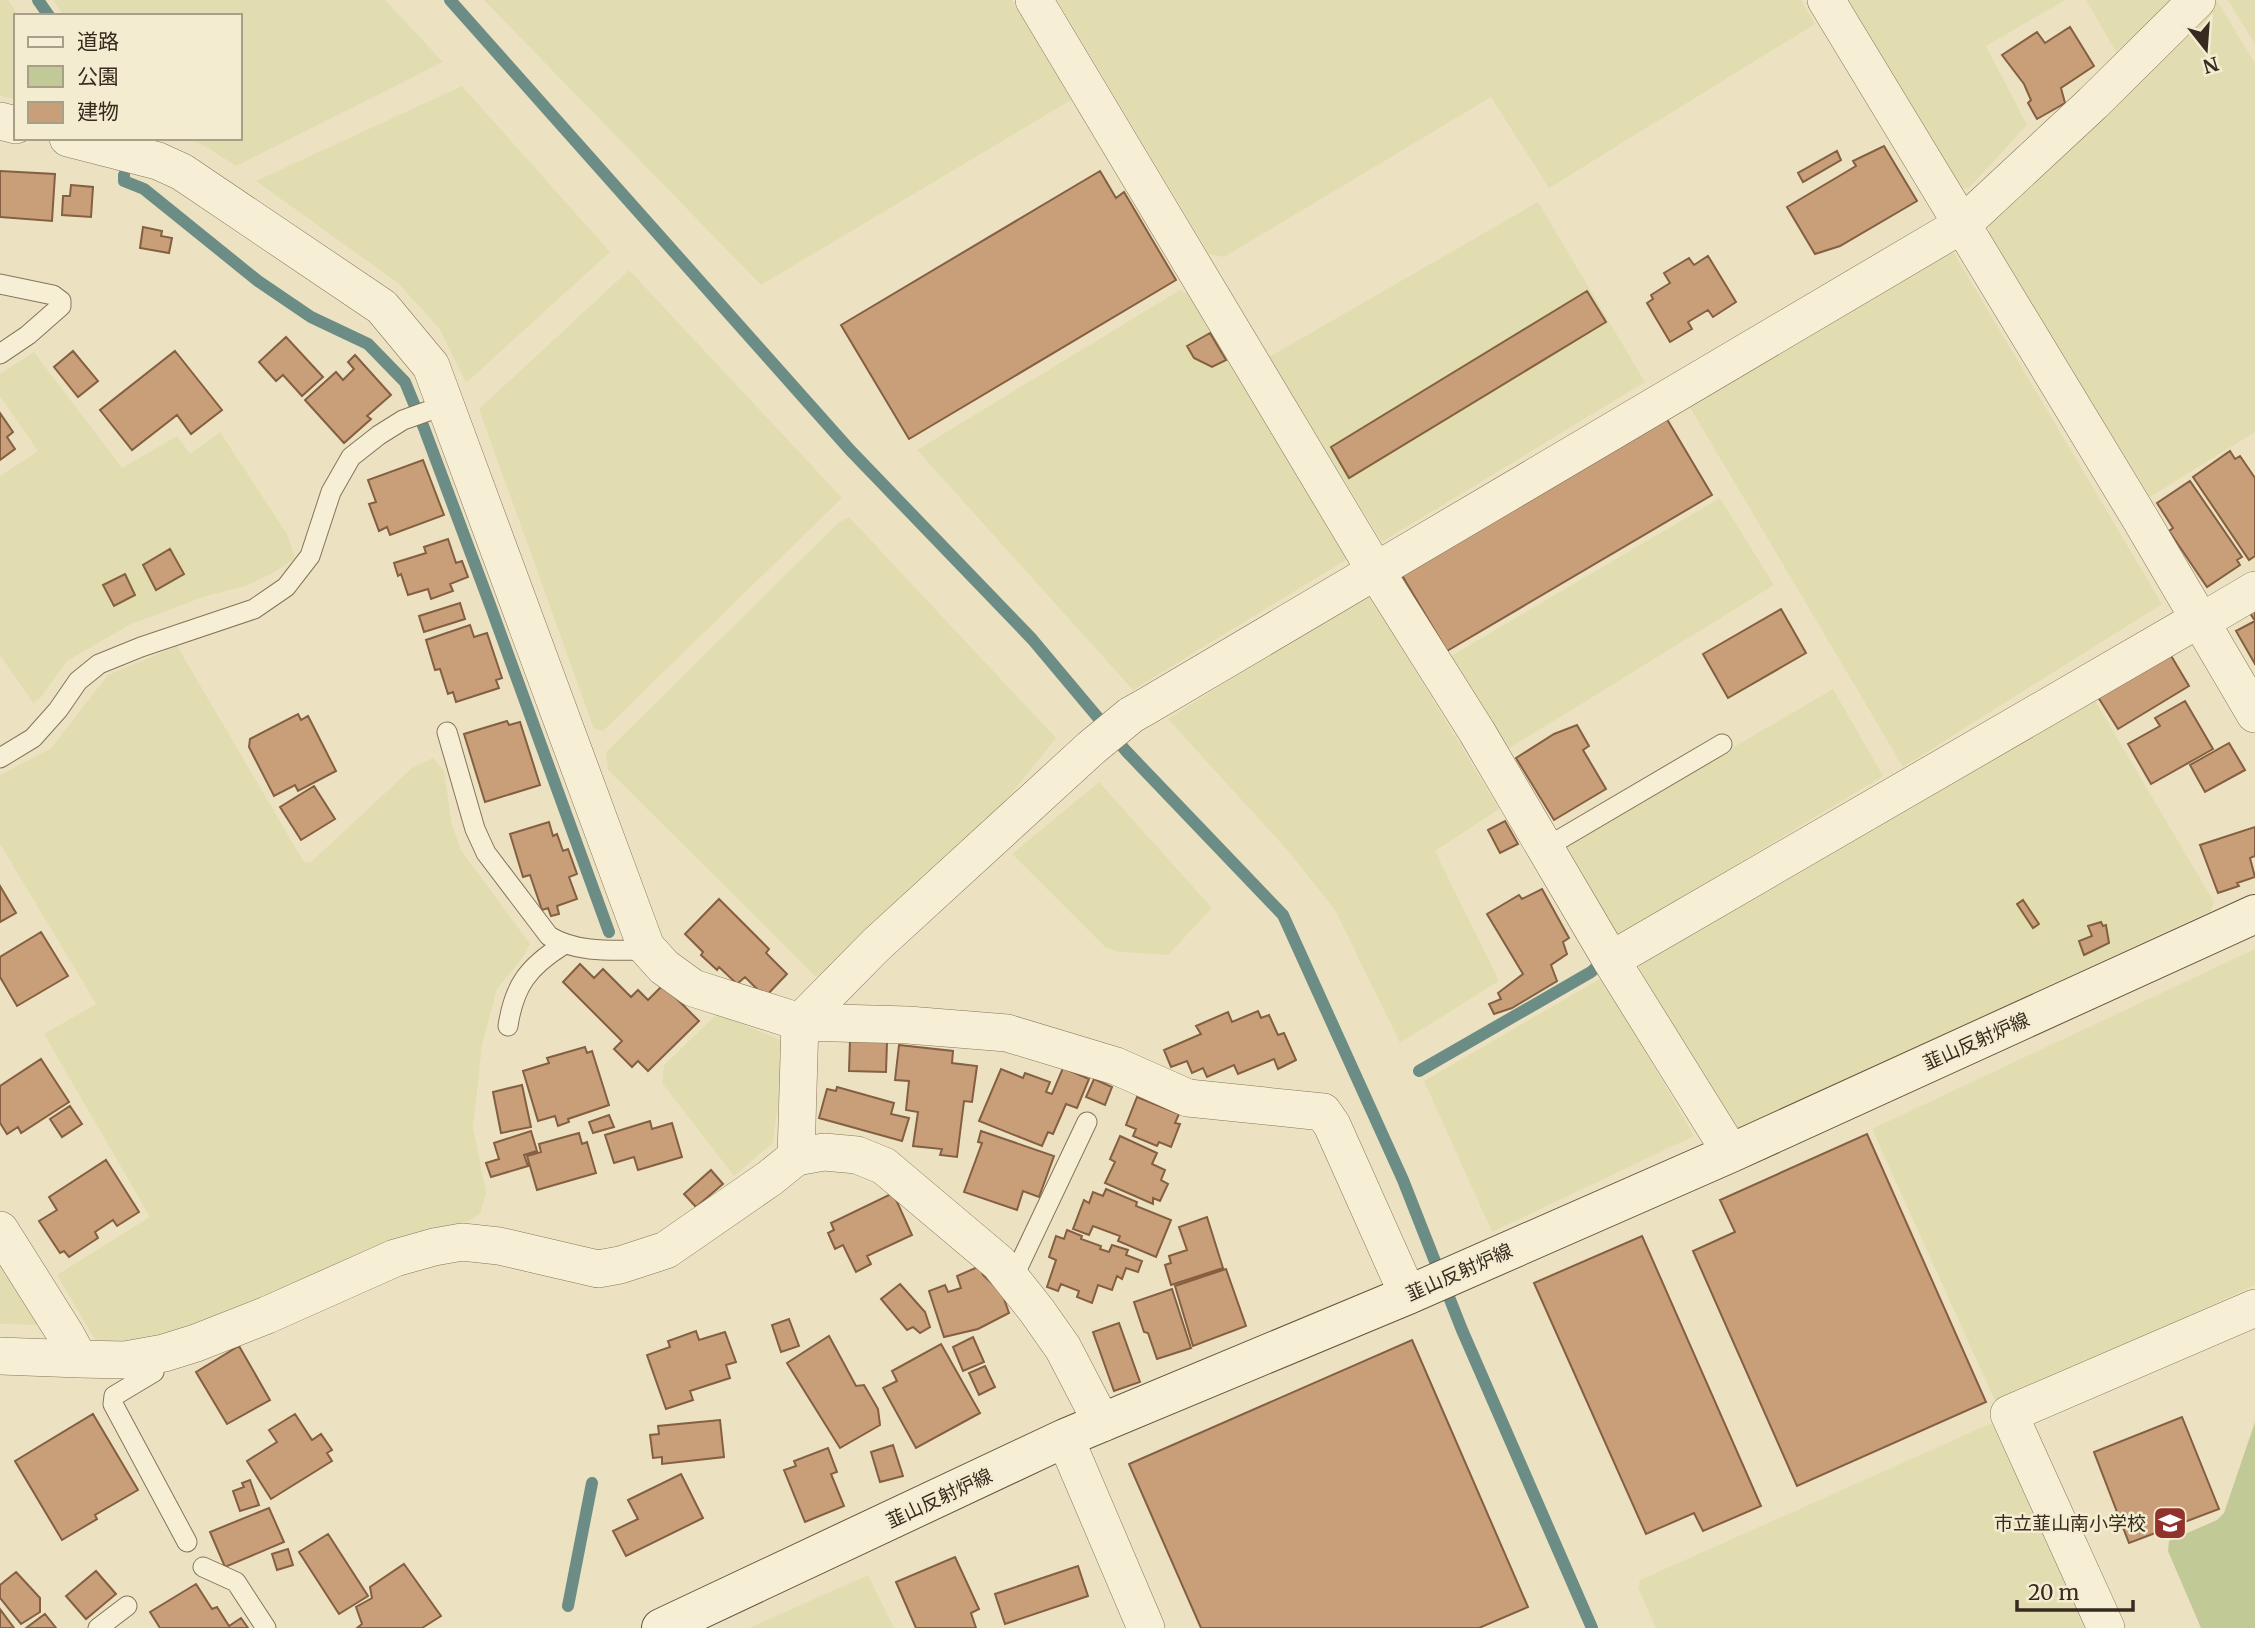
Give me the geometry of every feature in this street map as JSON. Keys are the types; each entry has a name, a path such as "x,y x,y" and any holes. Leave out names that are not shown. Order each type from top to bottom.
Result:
{"main road":[{"name":"韮山反射炉線","path":"661,1628 1065,1438 1408,1295 1731,1153 2255,914"}],"street":[{"path":"1034,0 1375,570 1477,732 1611,960 1731,1153"},
{"path":"1826,0 1963,223 2255,713"},
{"path":"796,1157 800,1022 876,945 1091,748 1131,715 1963,223 2093,103 2197,0"},
{"path":"76,140 158,161 182,172 382,307 431,366 438,408 649,950 664,967 693,988 800,1022 1007,1033 1116,1066 1188,1098 1323,1112 1332,1125 1408,1295"},
{"path":"1611,960 2255,590"},
{"path":"0,1356 125,1360 156,1354 196,1343 267,1315 395,1258 462,1242 499,1246 598,1269 620,1265 666,1250 796,1157 824,1152 857,1155 884,1167 999,1263 1063,1348 1102,1423"},
{"path":"0,1230 79,1359"},
{"path":"2106,1628 2009,1414 2255,1308"},
{"path":"1065,1438 1146,1628"}],"lane":[{"path":"0,284 53,295 61,300 61,306 0,354"},
{"path":"0,758 33,738 58,710 78,681 99,664 254,609 286,587 310,556 331,492 351,457 379,435 409,418 438,408"},
{"path":"447,732 475,830 486,853 548,936 563,944 598,950 649,950"},
{"path":"1545,848 1722,744"},
{"path":"508,1026 512,1002 524,978 544,956 563,944"},
{"path":"1012,1280 1087,1122"},
{"path":"156,1354 154,1372 114,1396 113,1404 187,1542"},
{"path":"203,1567 236,1582 266,1628"},
{"path":"98,1628 127,1605"}],"shaded area":[{"path":"0,0 8,0 18,14 14,14 14,99 0,96"},
{"path":"53,0 385,0 443,62 236,166 205,146 190,140 242,140 242,14 63,14"},
{"path":"484,0 1012,0 1071,100 761,285"},
{"path":"1057,0 1801,0 1815,24 1549,188 1491,97 1224,257 1209,254"},
{"path":"1846,0 2065,0 1986,46 2027,125 1969,188 1959,189"},
{"path":"2086,0 2174,0 2116,52"},
{"path":"2228,0 2255,0 2255,44"},
{"path":"2217,1 2255,63 2255,432 2150,497 1989,236 1989,221"},
{"path":"462,86 610,252 466,383 439,328 398,283 256,181"},
{"path":"1538,202 1645,382 1382,542 1269,357"},
{"path":"1951,248 2162,604 1903,767 1688,404"},
{"path":"629,270 842,498 603,731 594,729 479,409"},
{"path":"1180,290 1189,294 1349,558 1133,690 917,450"},
{"path":"34,352 122,468 177,436 190,454 220,432 287,534 295,558 273,573 246,586 206,596 131,624 67,661 41,697 33,703 0,655 0,476 38,451 0,396 0,374"},
{"path":"1720,498 1774,585 1508,749 1451,656"},
{"path":"849,517 1056,738 996,813 824,974 815,976 608,770 606,752 838,523"},
{"path":"1369,594 1499,809 1435,851 1499,981 1400,1043 1335,910 1289,852 1168,719 1360,596"},
{"path":"177,646 304,862 311,862 412,768 433,758 444,771 452,825 461,850 530,944 524,956 497,989 482,1045 473,1128 486,1193 480,1214 467,1222 421,1232 370,1248 180,1336 111,1352 94,1338 57,1275 150,1217 44,1034 96,1004 0,844 0,775 51,748 108,675"},
{"path":"1833,689 1883,776 1617,937 1566,853 1565,846"},
{"path":"2090,692 2214,902 2211,911 1742,1127 1732,1129 1639,968 1642,952"},
{"path":"1099,782 1212,908 1168,955 1120,952 1105,947 1012,854"},
{"path":"2255,949 2255,1285 1997,1405 1872,1129"},
{"path":"1603,977 1694,1136 1492,1232 1424,1081"},
{"path":"717,1014 779,1039 785,1050 773,1143 734,1176 662,1083 664,1065"},
{"path":"0,1246 42,1325 0,1324"},
{"path":"1994,1422 2085,1628 1656,1628 1638,1588 1640,1580"},
{"path":"868,1575 894,1628 749,1628"}],"green space":[{"path":"2255,1422 2255,1628 2201,1628 2168,1551 2169,1541 2217,1520 2224,1513"}],"building":[{"path":"2070,27 2094,66 2061,88 2065,103 2037,119 2028,103 2031,100 2024,84 2002,55 2037,32 2045,43"},
{"path":"1884,146 1917,201 1840,246 1815,254 1787,207 1856,166 1853,161"},
{"path":"1837,151 1841,160 1803,182 1798,173"},
{"path":"0,171 55,174 52,221 0,217"},
{"path":"1100,171 1116,198 1124,192 1176,280 909,439 841,325"},
{"path":"71,185 93,187 91,217 62,215 63,196 70,196"},
{"path":"143,227 162,231 161,236 172,238 169,253 140,248"},
{"path":"1708,256 1736,302 1713,317 1708,310 1688,322 1692,329 1670,342 1647,303 1653,299 1651,295 1670,283 1664,273 1689,258 1694,265"},
{"path":"1587,291 1606,322 1349,478 1331,447"},
{"path":"1210,333 1226,360 1212,367 1194,358 1187,346"},
{"path":"286,337 323,377 302,396 283,375 276,381 259,362"},
{"path":"73,351 98,381 78,397 54,367"},
{"path":"175,351 222,410 191,434 177,415 132,450 100,410"},
{"path":"355,355 391,395 367,416 371,419 344,443 305,400 336,372 343,380 354,369 348,362"},
{"path":"0,413 13,432 7,437 15,449 0,460"},
{"path":"1665,416 1712,495 1447,651 1400,572"},
{"path":"2230,451 2235,459 2240,456 2255,478 2255,556 2249,560 2193,477"},
{"path":"423,460 444,515 390,535 387,527 379,531 369,504 376,502 368,480"},
{"path":"2190,481 2242,557 2237,560 2240,565 2207,587 2169,531 2173,528 2157,503"},
{"path":"448,539 456,563 462,561 468,577 450,584 453,591 431,599 428,589 408,595 394,563 426,553 424,547"},
{"path":"170,549 184,574 156,590 143,565"},
{"path":"125,574 135,595 114,606 103,585"},
{"path":"460,603 465,619 424,632 419,616"},
{"path":"1781,609 1806,653 1728,698 1703,654"},
{"path":"2255,621 2255,664 2236,631"},
{"path":"470,625 474,637 487,633 502,678 496,680 499,688 456,702 453,692 448,694 440,669 435,670 426,640"},
{"path":"2170,654 2189,686 2118,729 2098,697"},
{"path":"2185,701 2213,749 2151,784 2128,744 2160,726 2155,718"},
{"path":"298,714 301,720 308,716 336,771 298,791 295,785 274,796 249,747 250,739"},
{"path":"507,721 509,725 520,722 540,785 485,802 464,734"},
{"path":"1577,725 1589,746 1583,750 1606,789 1554,820 1516,758 1554,734"},
{"path":"2229,743 2245,770 2205,792 2190,765"},
{"path":"314,786 335,819 301,840 280,807"},
{"path":"1505,821 1518,844 1500,853 1488,830"},
{"path":"549,822 553,836 557,834 563,851 568,849 577,874 569,877 577,899 557,906 559,914 551,916 548,908 542,910 530,875 523,877 510,834"},
{"path":"2255,827 2255,856 2250,858 2255,877 2218,893 2200,845"},
{"path":"0,886 16,913 0,922"},
{"path":"1542,889 1569,938 1563,942 1567,954 1551,965 1557,981 1512,1008 1494,1014 1489,1004 1501,999 1498,993 1523,974 1487,914 1519,895 1522,899"},
{"path":"719,899 769,949 766,953 787,974 765,997 745,977 737,984 719,967 717,970 685,934"},
{"path":"2023,900 2039,924 2033,928 2017,904"},
{"path":"2101,922 2103,926 2106,925 2109,943 2084,955 2079,941 2092,936 2088,926"},
{"path":"41,932 68,976 17,1006 0,977 0,957"},
{"path":"580,964 594,978 603,969 631,997 638,990 648,1000 663,985 699,1021 648,1071 638,1061 632,1067 614,1049 622,1041 563,982"},
{"path":"1258,1011 1261,1018 1269,1015 1278,1035 1284,1033 1296,1060 1278,1069 1274,1059 1238,1074 1234,1065 1207,1077 1203,1068 1192,1073 1187,1061 1171,1067 1164,1050 1201,1034 1196,1026 1228,1012 1232,1022"},
{"path":"850,1040 887,1042 886,1072 849,1071"},
{"path":"899,1045 953,1051 952,1063 977,1066 972,1102 964,1101 957,1157 940,1155 942,1149 913,1146 918,1112 906,1110 909,1081 895,1080"},
{"path":"585,1047 587,1053 592,1051 609,1105 568,1119 569,1122 558,1126 555,1116 538,1121 523,1071 549,1063 547,1058"},
{"path":"41,1059 69,1102 21,1133 18,1127 7,1134 0,1123 0,1086"},
{"path":"1063,1068 1089,1079 1077,1108 1066,1104 1053,1134 1048,1132 1042,1146 979,1121 1001,1069 1023,1078 1025,1073 1050,1082 1046,1092 1052,1094"},
{"path":"1094,1079 1112,1087 1105,1105 1086,1097"},
{"path":"522,1085 531,1127 501,1133 493,1092"},
{"path":"837,1087 894,1103 891,1114 909,1118 902,1141 819,1118 827,1089 836,1091"},
{"path":"1137,1097 1179,1114 1175,1123 1180,1124 1171,1147 1159,1142 1157,1146 1133,1136 1136,1129 1126,1125"},
{"path":"70,1106 82,1124 62,1137 50,1119"},
{"path":"609,1115 614,1127 593,1133 589,1122"},
{"path":"650,1121 652,1129 672,1123 682,1157 638,1170 634,1157 614,1163 605,1135"},
{"path":"531,1131 537,1151 524,1155 528,1166 491,1177 486,1163 499,1159 494,1143"},
{"path":"981,1131 1054,1156 1039,1197 1023,1191 1017,1210 964,1192 982,1143 978,1142"},
{"path":"579,1133 582,1144 587,1142 596,1173 537,1190 527,1156 541,1152 539,1144"},
{"path":"1867,1134 1986,1402 1797,1486 1693,1251 1735,1232 1720,1200"},
{"path":"1120,1136 1157,1153 1152,1164 1165,1170 1161,1180 1168,1184 1160,1201 1153,1198 1153,1204 1105,1183 1115,1162 1110,1159"},
{"path":"106,1160 139,1212 117,1226 113,1220 95,1232 98,1238 69,1257 64,1251 60,1253 39,1221 57,1210 49,1197"},
{"path":"711,1170 723,1184 696,1207 684,1194"},
{"path":"1106,1189 1137,1202 1136,1206 1171,1220 1156,1257 1118,1241 1120,1236 1093,1226 1089,1235 1073,1229 1084,1200 1089,1203 1093,1192 1103,1196"},
{"path":"893,1193 912,1235 867,1256 871,1264 856,1272 843,1245 835,1249 828,1233 834,1230 831,1223"},
{"path":"1207,1217 1223,1268 1171,1285 1165,1265 1171,1263 1169,1256 1187,1250 1179,1227"},
{"path":"1067,1230 1109,1252 1112,1245 1128,1250 1126,1255 1142,1261 1138,1272 1126,1268 1122,1279 1117,1276 1112,1290 1098,1285 1092,1303 1077,1297 1079,1291 1061,1284 1058,1291 1047,1287 1056,1260 1049,1257 1056,1236 1064,1239"},
{"path":"1642,1236 1761,1506 1703,1531 1694,1513 1646,1534 1534,1283"},
{"path":"980,1266 983,1275 1002,1293 1009,1313 978,1329 944,1337 929,1291 945,1285 948,1292 961,1288 957,1276"},
{"path":"1226,1269 1246,1326 1193,1346 1175,1286"},
{"path":"900,1284 925,1312 930,1327 920,1333 913,1327 907,1330 881,1299"},
{"path":"1172,1289 1191,1348 1157,1359 1134,1302"},
{"path":"789,1319 799,1346 781,1352 772,1325"},
{"path":"1119,1323 1140,1382 1114,1391 1093,1332"},
{"path":"696,1331 699,1340 725,1332 736,1362 726,1365 730,1378 690,1391 693,1400 666,1409 647,1355 670,1347 668,1341"},
{"path":"829,1336 856,1386 864,1385 878,1409 880,1425 840,1448 787,1363"},
{"path":"973,1337 984,1362 963,1371 953,1347"},
{"path":"1412,1340 1528,1607 1479,1628 1201,1628 1129,1464"},
{"path":"941,1344 980,1413 916,1448 883,1388 897,1381 892,1371"},
{"path":"239,1346 270,1400 227,1424 196,1372"},
{"path":"985,1366 995,1387 979,1395 969,1373"},
{"path":"93,1414 138,1490 95,1515 97,1519 62,1540 15,1461"},
{"path":"295,1414 312,1440 321,1434 332,1450 327,1453 332,1461 271,1499 247,1461 277,1442 269,1430"},
{"path":"2182,1417 2219,1509 2129,1543 2094,1452"},
{"path":"720,1420 724,1457 662,1464 662,1457 653,1458 650,1435 659,1434 658,1426"},
{"path":"893,1445 903,1476 880,1482 871,1452"},
{"path":"828,1448 837,1472 831,1474 844,1506 805,1522 784,1470 796,1466 794,1461"},
{"path":"681,1474 703,1518 626,1556 613,1531 638,1519 628,1500"},
{"path":"250,1480 259,1505 240,1511 233,1491 244,1487 242,1483"},
{"path":"269,1508 284,1542 225,1567 210,1532"},
{"path":"328,1534 368,1596 339,1614 299,1552"},
{"path":"288,1549 293,1565 277,1570 272,1554"},
{"path":"955,1557 979,1609 971,1613 976,1628 916,1628 896,1582"},
{"path":"404,1564 441,1616 422,1628 357,1628 362,1624 356,1607 372,1598 370,1587"},
{"path":"1078,1566 1088,1596 1005,1624 995,1594"},
{"path":"96,1571 116,1594 86,1619 66,1596"},
{"path":"16,1572 40,1598 40,1612 21,1624 0,1598 0,1585"},
{"path":"196,1584 212,1609 217,1607 229,1626 241,1618 248,1628 160,1628 150,1612"},
{"path":"0,1609 14,1628 0,1628"},
{"path":"45,1614 56,1628 26,1628"}],"waterway":[{"path":"38,0 48,14"},
{"path":"450,0 850,450 1032,639 1126,751 1283,915 1403,1180 1462,1330 1592,1628"},
{"path":"124,175 124,181 144,189 258,281 311,317 368,344 405,382 489,602 609,932"},
{"path":"1419,1071 1591,972 1607,958"},
{"path":"568,1606 592,1483"}],"place":[{"name":"市立韮山南小学校","path":"2170,1523"}]}
